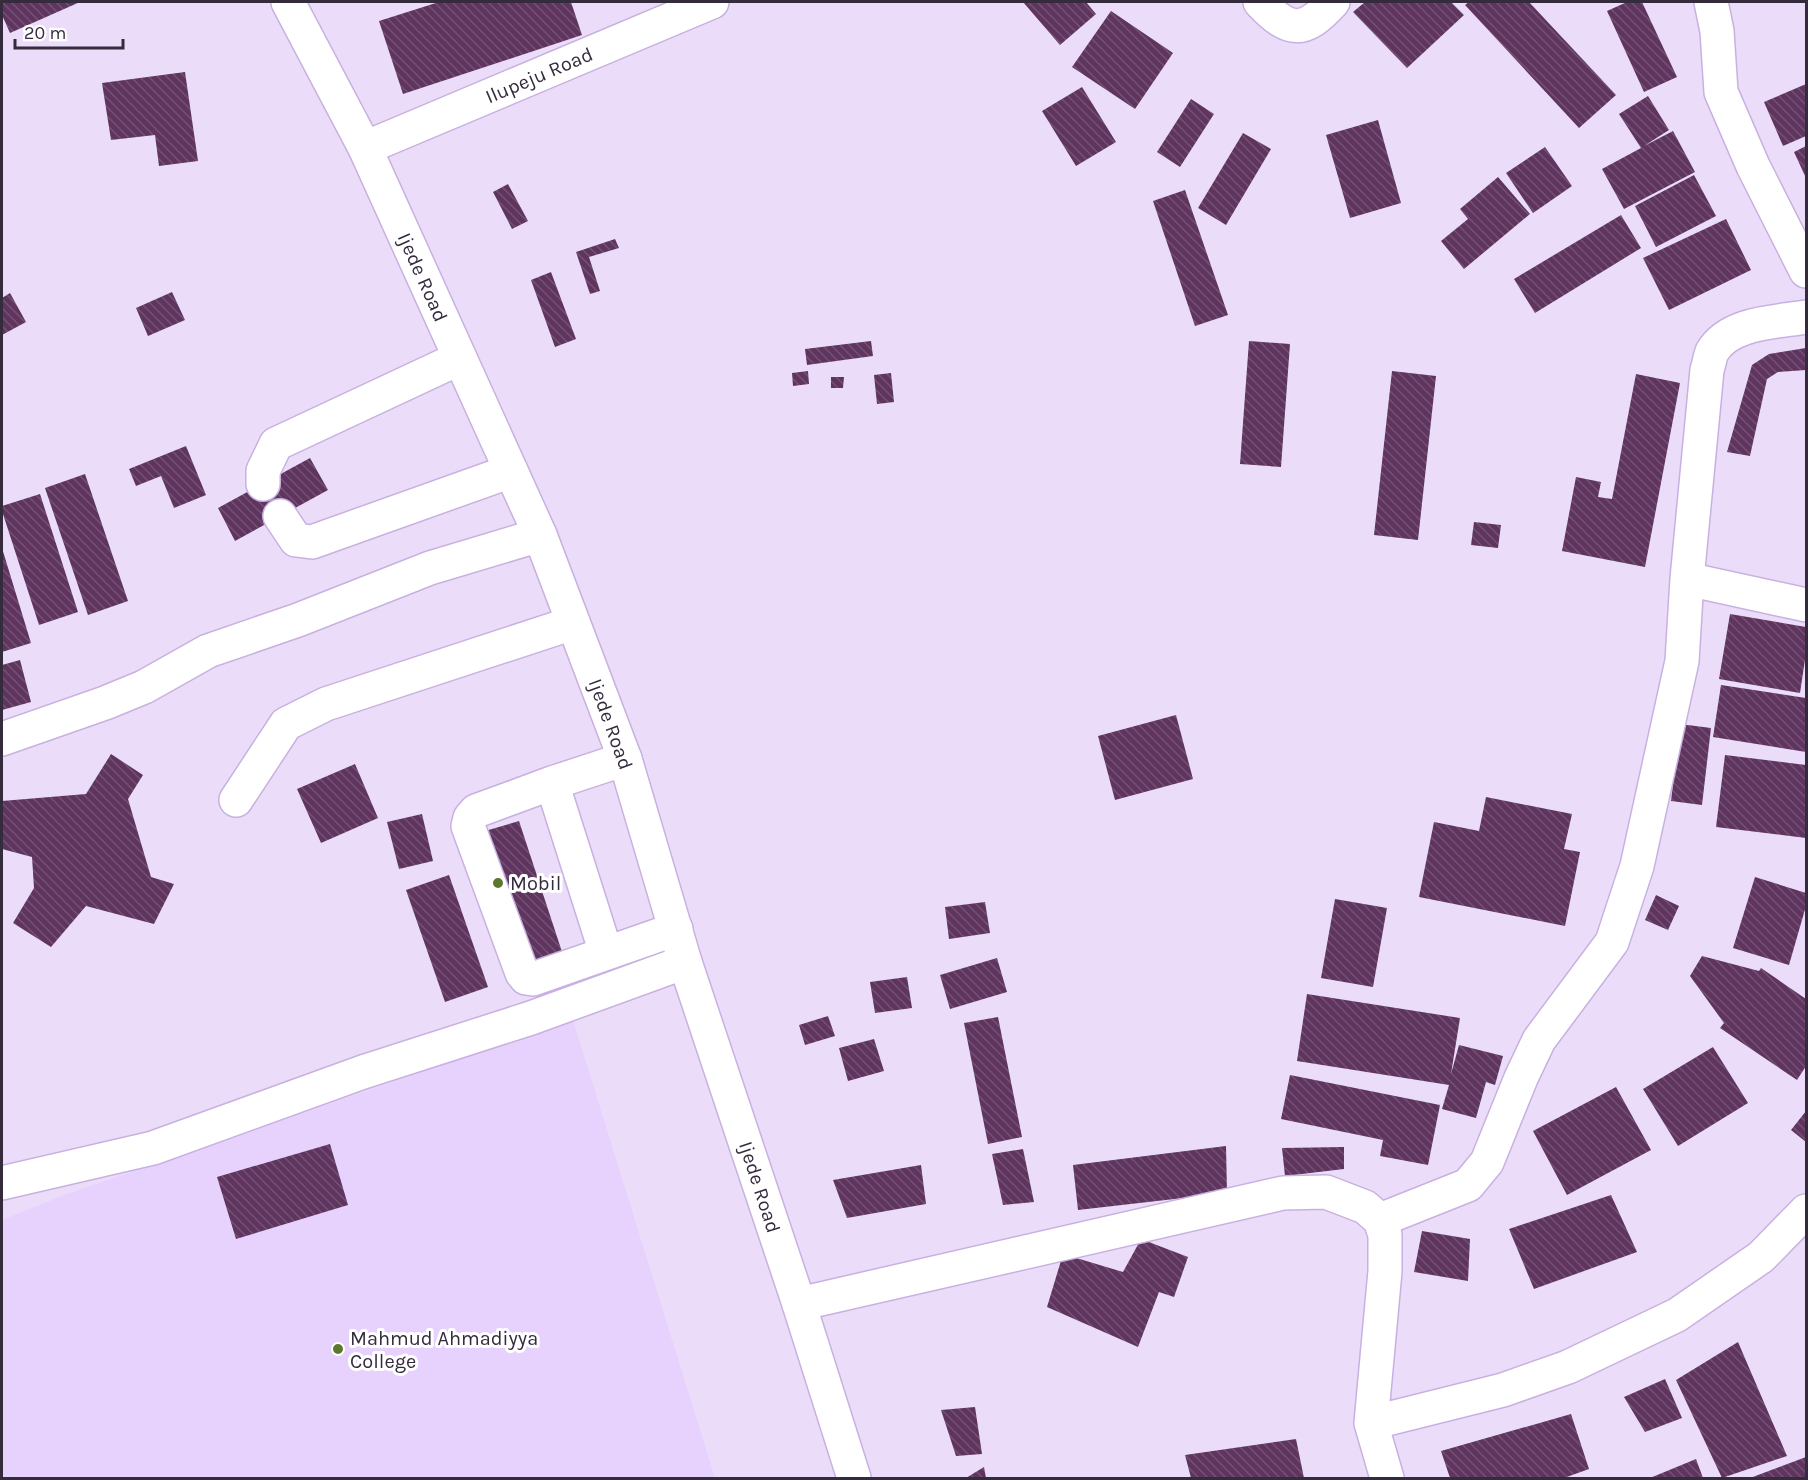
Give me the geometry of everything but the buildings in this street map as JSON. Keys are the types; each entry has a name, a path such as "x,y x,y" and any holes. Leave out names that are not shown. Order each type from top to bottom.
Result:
{"street":[{"name":"Ijede Road","path":"288,2 365,148 540,535 625,759 685,962 799,1304 854,1479"},
{"name":"Ilupeju Road","path":"365,148 712,2"},
{"path":"1260,2 1276,19 1292,25 1304,26 1318,18 1333,2"},
{"path":"1712,2 1717,31 1721,92 1753,166 1806,271"},
{"path":"1380,1220 1468,1185 1487,1162 1539,1040 1612,942 1637,866 1682,661 1687,579 1707,370 1712,352 1725,336 1748,327 1806,317"},
{"path":"262,484 263,471 276,444 460,358"},
{"path":"280,516 296,540 312,542 511,471"},
{"path":"2,739 144,687 208,651 298,620 430,568 540,535"},
{"path":"1687,579 1806,604"},
{"path":"236,801 285,724 326,704 573,623"},
{"path":"625,759 476,811 470,818 468,826 522,973 526,978 533,979 676,929"},
{"path":"552,783 606,953"},
{"path":"2,1183 153,1149 363,1072 531,1018 685,962"},
{"path":"799,1304 1284,1193 1326,1192 1365,1207 1380,1220 1384,1235 1385,1271 1371,1423 1387,1479"},
{"path":"1371,1423 1503,1390 1568,1366 1677,1315 1761,1257 1806,1211"}],"shaded area":[{"name":"Mahmud Ahmadiyya College","path":"573,1020 715,1478 2,1478 2,1220 64,1195"}],"place":[{"name":"Mobil","path":"498,883"},
{"name":"Mahmud Ahmadiyya College","path":"338,1349"}]}
